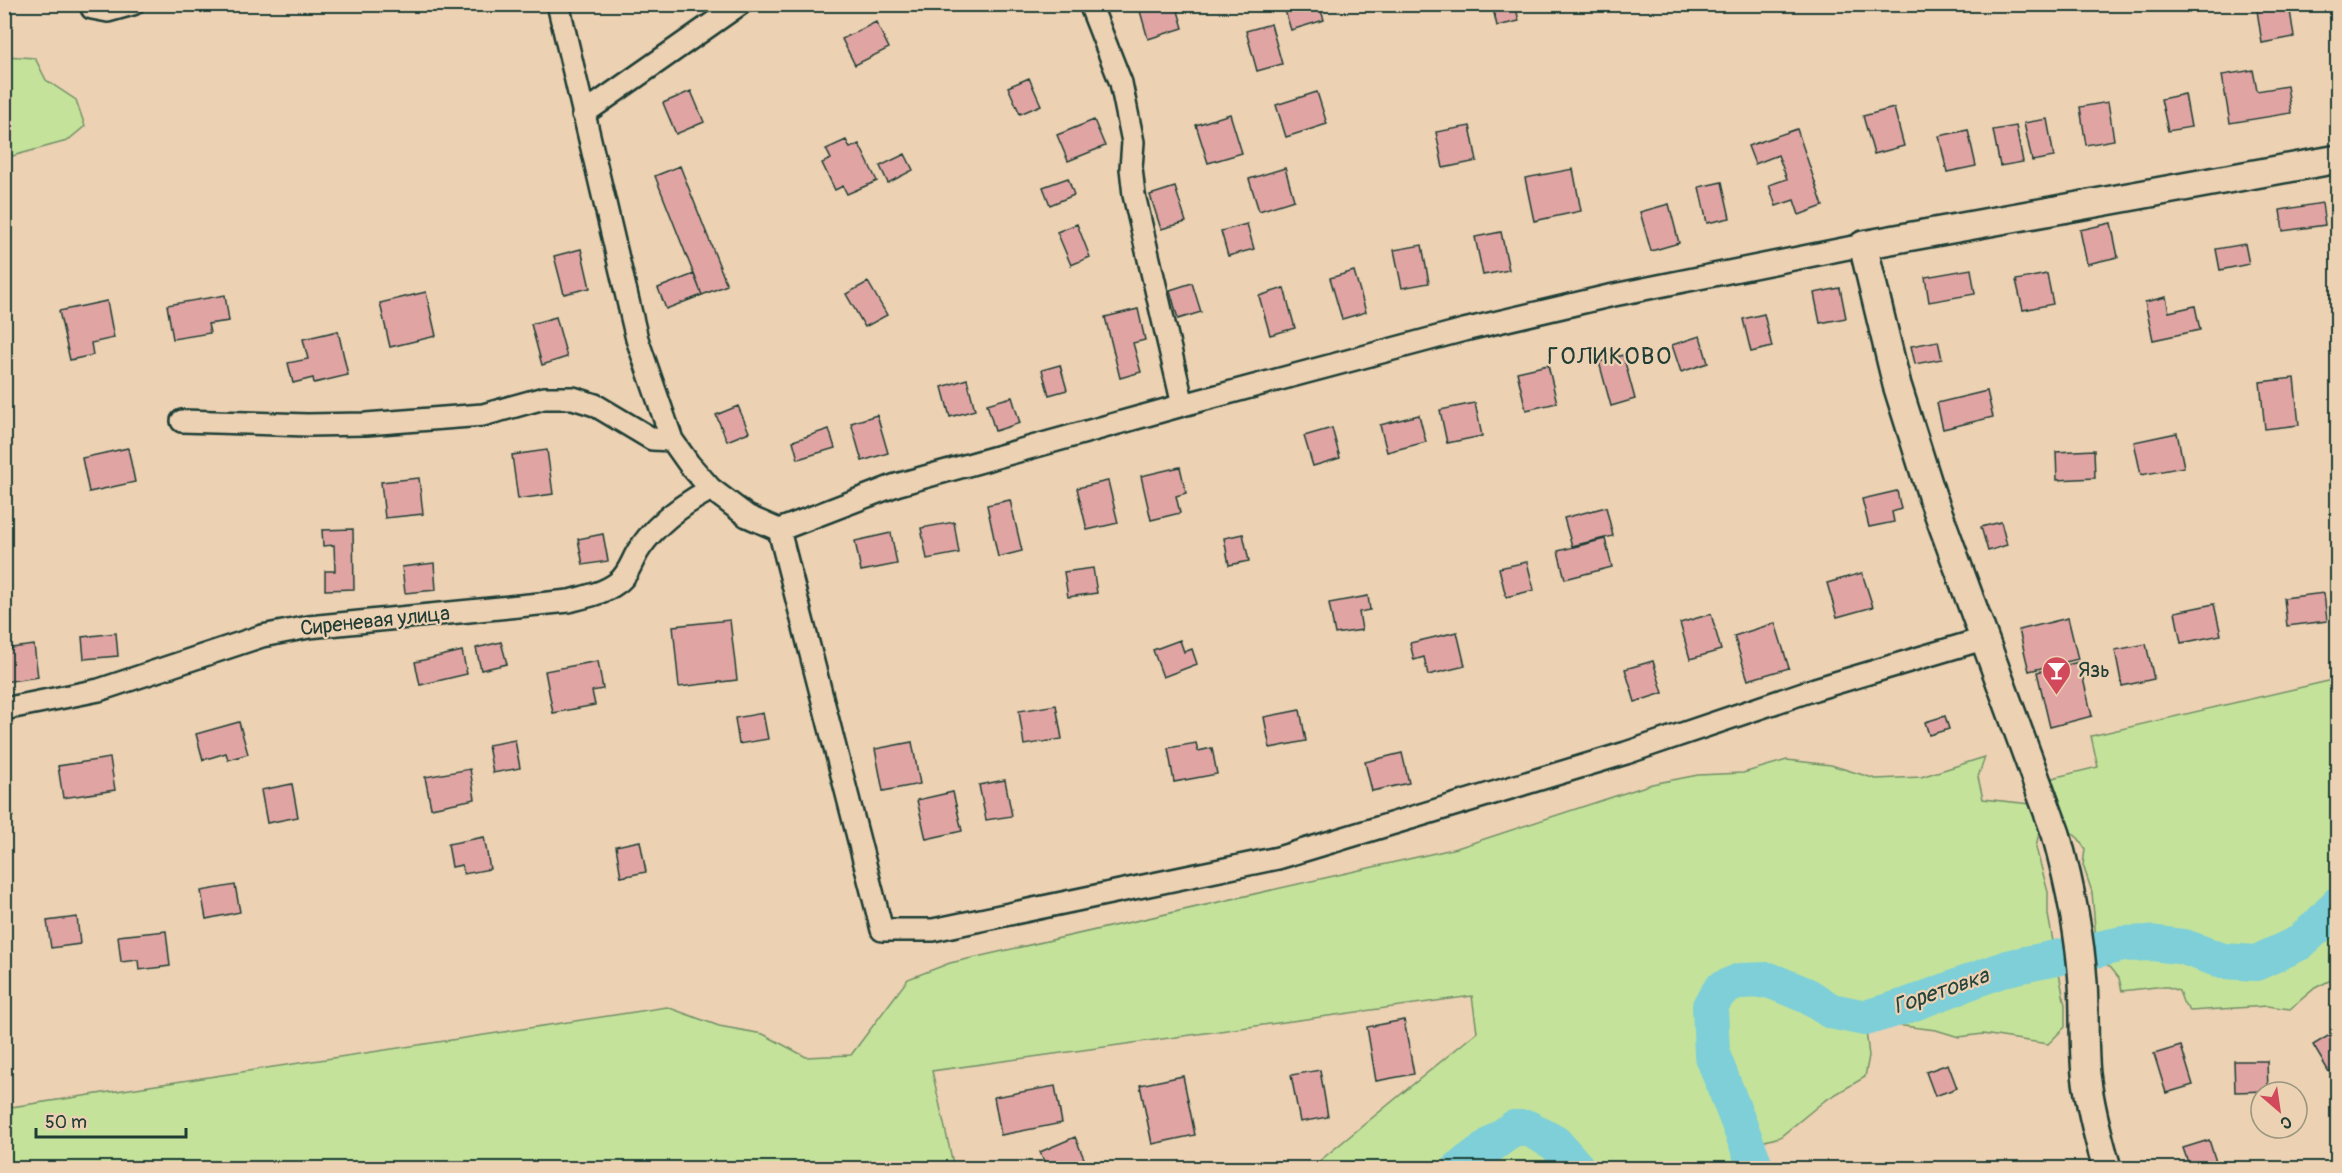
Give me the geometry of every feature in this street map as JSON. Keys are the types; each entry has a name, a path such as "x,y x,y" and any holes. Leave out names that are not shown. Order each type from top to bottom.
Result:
{"street":[{"path":"91,4 92,8 108,11 134,4"},
{"path":"558,4 637,339 672,440 711,489 747,516 779,530 896,485 1464,330 1598,298 1863,245 2337,159"},
{"path":"583,114 740,4"},
{"path":"1090,4 1121,83 1133,142 1131,168 1134,195 1183,405"},
{"path":"1863,245 1897,384 1932,495 2055,834 2066,873 2083,981 2086,1073 2091,1110 2107,1168"},
{"path":"182,420 307,425 366,424 483,415 544,398 573,398 595,405 652,439 672,440"},
{"name":"Сиреневая улица","path":"4,709 99,690 262,636 309,627 569,601 598,593 619,583 640,547 688,502 711,489"},
{"path":"779,530 882,930 933,930 1278,858 1626,753 1815,689 1983,639"}],"green space":[{"path":"5,56 35,58 46,80 76,100 85,126 67,141 5,158"},
{"path":"2337,679 2337,977 2315,988 2290,1009 2267,1006 2190,1011 2179,991 2168,987 2122,991 2119,978 2102,962 2097,952 2092,892 2083,865 2085,849 2070,831 2052,778 2098,767 2091,736"},
{"path":"1985,757 1978,777 1983,799 2031,804 2040,826 2036,848 2048,892 2048,915 2065,1005 2065,1027 2048,1044 1983,1034 1959,1037 1936,1030 1887,1024 1866,1031 1869,1056 1865,1077 1824,1101 1780,1137 1758,1143 1748,1168 1311,1168 1477,1032 1472,996 932,1071 954,1168 5,1168 5,1108 667,1007 719,1026 763,1034 806,1057 851,1055 908,979 950,963 1457,848 1652,784 1698,775 1743,773 1787,760 1831,765 1876,779 1921,777"}],"building":[{"path":"1138,4 1176,4 1183,28 1148,39"},
{"path":"1283,4 1319,4 1324,20 1291,30"},
{"path":"1492,4 1515,4 1519,21 1497,26"},
{"path":"2289,4 2294,37 2262,43 2257,10"},
{"path":"876,22 889,48 855,65 842,39"},
{"path":"1271,24 1282,64 1257,71 1246,31"},
{"path":"2253,70 2257,91 2287,86 2291,113 2230,123 2222,75"},
{"path":"1029,78 1041,105 1020,114 1008,87"},
{"path":"691,91 704,122 676,134 663,103"},
{"path":"1317,92 1327,124 1286,137 1276,105"},
{"path":"2185,94 2191,127 2168,131 2161,99"},
{"path":"2108,102 2114,140 2086,145 2080,107"},
{"path":"1894,108 1904,146 1874,154 1863,116"},
{"path":"1230,114 1242,153 1208,163 1196,125"},
{"path":"2047,119 2054,157 2032,161 2024,123"},
{"path":"1094,120 1105,146 1068,161 1057,135"},
{"path":"1470,126 1477,161 1443,168 1436,132"},
{"path":"2016,126 2023,162 2000,166 1993,130"},
{"path":"1797,129 1823,206 1799,215 1794,200 1776,206 1769,185 1787,179 1778,155 1755,164 1748,146"},
{"path":"1968,130 1976,166 1947,172 1939,136"},
{"path":"846,140 850,148 859,144 877,181 847,194 843,186 835,190 822,163 831,159 826,149"},
{"path":"905,154 913,170 888,183 880,166"},
{"path":"680,166 727,285 702,295 655,176"},
{"path":"1285,168 1294,200 1259,211 1249,179"},
{"path":"1573,169 1581,211 1534,221 1525,178"},
{"path":"1068,178 1074,195 1050,205 1043,187"},
{"path":"1722,182 1730,218 1707,223 1699,187"},
{"path":"1175,187 1186,222 1161,229 1150,195"},
{"path":"2322,203 2325,225 2283,231 2280,210"},
{"path":"1669,204 1679,243 1651,251 1640,212"},
{"path":"2111,223 2118,257 2087,264 2080,230"},
{"path":"1077,224 1090,257 1071,265 1057,232"},
{"path":"1247,224 1254,249 1228,256 1221,231"},
{"path":"1501,232 1509,270 1483,275 1475,237"},
{"path":"2245,244 2249,264 2220,270 2216,249"},
{"path":"1422,245 1429,283 1402,288 1394,250"},
{"path":"581,249 590,288 564,294 554,256"},
{"path":"1971,269 1975,294 1929,302 1925,277"},
{"path":"1354,271 1366,312 1342,319 1330,278"},
{"path":"694,274 702,295 666,309 658,288"},
{"path":"2047,274 2053,304 2023,310 2016,280"},
{"path":"868,282 887,315 865,327 846,294"},
{"path":"1192,283 1201,312 1178,319 1170,290"},
{"path":"1284,288 1295,328 1270,335 1259,296"},
{"path":"1840,288 1846,318 1820,323 1814,293"},
{"path":"426,292 436,336 390,347 380,303"},
{"path":"225,295 229,321 208,324 210,333 173,339 167,305"},
{"path":"2166,297 2169,312 2195,306 2200,330 2153,340 2145,302"},
{"path":"107,301 114,338 91,343 93,355 70,360 59,311"},
{"path":"1138,309 1145,340 1133,343 1141,372 1120,378 1105,317"},
{"path":"1764,314 1772,347 1751,352 1743,319"},
{"path":"556,317 567,357 542,365 531,324"},
{"path":"338,331 348,375 314,383 313,378 293,383 288,363 308,359 303,339"},
{"path":"1700,336 1708,363 1681,372 1672,345"},
{"path":"1938,341 1942,359 1915,364 1911,346"},
{"path":"1623,355 1635,399 1611,406 1599,362"},
{"path":"1060,365 1067,390 1049,395 1042,370"},
{"path":"1548,365 1557,403 1526,410 1517,372"},
{"path":"2294,378 2299,425 2265,429 2260,382"},
{"path":"967,379 975,410 950,417 942,387"},
{"path":"1987,391 1993,417 1943,429 1937,403"},
{"path":"1012,397 1020,423 995,431 987,404"},
{"path":"1475,403 1482,436 1447,443 1440,410"},
{"path":"738,406 749,432 727,441 716,415"},
{"path":"877,415 888,453 862,461 851,423"},
{"path":"1419,415 1426,442 1387,452 1380,425"},
{"path":"1332,428 1340,458 1313,466 1304,436"},
{"path":"829,429 835,448 798,459 793,441"},
{"path":"2177,433 2184,467 2141,475 2134,442"},
{"path":"128,448 135,482 89,492 82,458"},
{"path":"547,450 553,494 518,499 512,455"},
{"path":"2094,450 2095,478 2057,480 2056,452"},
{"path":"1180,467 1186,493 1176,496 1180,513 1151,520 1141,476"},
{"path":"419,478 423,514 385,518 381,482"},
{"path":"1108,481 1118,523 1087,530 1077,488"},
{"path":"1897,491 1901,509 1892,512 1894,522 1869,527 1862,499"},
{"path":"1010,500 1022,551 998,557 987,505"},
{"path":"1606,507 1613,536 1572,546 1564,518"},
{"path":"954,522 959,553 927,559 921,528"},
{"path":"2001,522 2007,545 1988,551 1981,527"},
{"path":"353,529 354,589 325,590 325,571 335,571 334,545 323,546 322,530"},
{"path":"891,533 897,564 861,571 855,541"},
{"path":"603,534 608,561 583,565 578,539"},
{"path":"1243,534 1249,561 1229,565 1224,538"},
{"path":"1605,539 1612,567 1565,579 1558,551"},
{"path":"1527,562 1534,590 1506,597 1499,568"},
{"path":"434,563 436,590 405,593 402,567"},
{"path":"1093,568 1097,593 1068,597 1064,572"},
{"path":"1862,573 1873,607 1837,617 1827,583"},
{"path":"2324,593 2327,621 2287,626 2284,598"},
{"path":"1368,596 1370,610 1359,612 1362,630 1335,634 1329,603"},
{"path":"2214,604 2221,635 2181,643 2175,612"},
{"path":"1711,614 1721,650 1690,659 1680,623"},
{"path":"2068,618 2078,659 2029,671 2019,630"},
{"path":"730,620 737,680 679,687 673,626"},
{"path":"1775,623 1789,668 1748,680 1734,636"},
{"path":"1457,632 1465,666 1428,675 1424,657 1414,660 1410,643"},
{"path":"116,633 118,656 84,659 82,637"},
{"path":"1180,640 1184,652 1192,649 1197,664 1163,677 1153,650"},
{"path":"501,642 507,664 481,670 476,648"},
{"path":"2146,644 2154,679 2122,686 2115,650"},
{"path":"34,645 38,677 4,682 4,649"},
{"path":"462,651 467,674 420,685 415,662"},
{"path":"598,661 603,689 592,691 595,705 553,713 545,671"},
{"path":"1653,661 1663,693 1635,702 1625,669"},
{"path":"2079,662 2092,716 2050,727 2037,672"},
{"path":"1056,705 1062,739 1024,745 1019,711"},
{"path":"1300,710 1306,741 1270,748 1264,717"},
{"path":"763,713 768,739 739,744 735,718"},
{"path":"1945,716 1949,729 1929,735 1925,722"},
{"path":"239,722 248,754 228,760 226,753 203,760 196,734"},
{"path":"515,740 520,768 493,773 488,745"},
{"path":"912,742 920,784 883,791 875,749"},
{"path":"1196,743 1198,751 1212,748 1217,774 1174,782 1168,748"},
{"path":"1402,753 1409,783 1372,791 1365,762"},
{"path":"110,758 115,790 63,798 58,766"},
{"path":"470,769 475,799 431,808 425,777"},
{"path":"4,777 13,816 4,817"},
{"path":"1005,780 1012,816 986,820 979,785"},
{"path":"292,784 298,817 267,823 261,790"},
{"path":"953,792 962,831 926,839 917,800"},
{"path":"484,837 490,869 464,874 462,865 452,867 448,844"},
{"path":"640,841 646,872 621,877 616,846"},
{"path":"235,885 240,912 206,919 201,891"},
{"path":"77,917 80,944 51,948 47,921"},
{"path":"166,931 170,966 139,970 138,960 121,962 118,936"},
{"path":"1404,1020 1414,1074 1376,1081 1367,1027"},
{"path":"2338,1030 2338,1067 2329,1072 2313,1045"},
{"path":"2181,1046 2193,1085 2166,1093 2154,1054"},
{"path":"2234,1061 2267,1061 2268,1080 2249,1080 2249,1092 2235,1092"},
{"path":"1948,1064 1957,1088 1935,1096 1926,1072"},
{"path":"1320,1070 1328,1117 1300,1122 1291,1075"},
{"path":"1183,1076 1195,1135 1152,1144 1140,1085"},
{"path":"1055,1086 1062,1123 1001,1135 994,1097"},
{"path":"1075,1137 1088,1168 1047,1168 1040,1152"},
{"path":"2209,1140 2218,1168 2190,1168 2183,1148"}],"waterway":[{"name":"Горетовка","path":"1756,1168 1712,1054 1710,1006 1721,989 1740,981 1769,980 1808,996 1831,1011 1865,1018 1906,1006 2007,968 2123,944 2151,943 2184,947 2223,961 2256,963 2299,943 2338,904"},
{"name":"Горетовка","path":"1460,1168 1514,1128 1528,1128 1555,1143 1577,1168"}],"place":[{"name":"Язь","path":"2057,696"}],"district":[{"name":"ГОЛИКОВО","path":"1610,356"}]}
